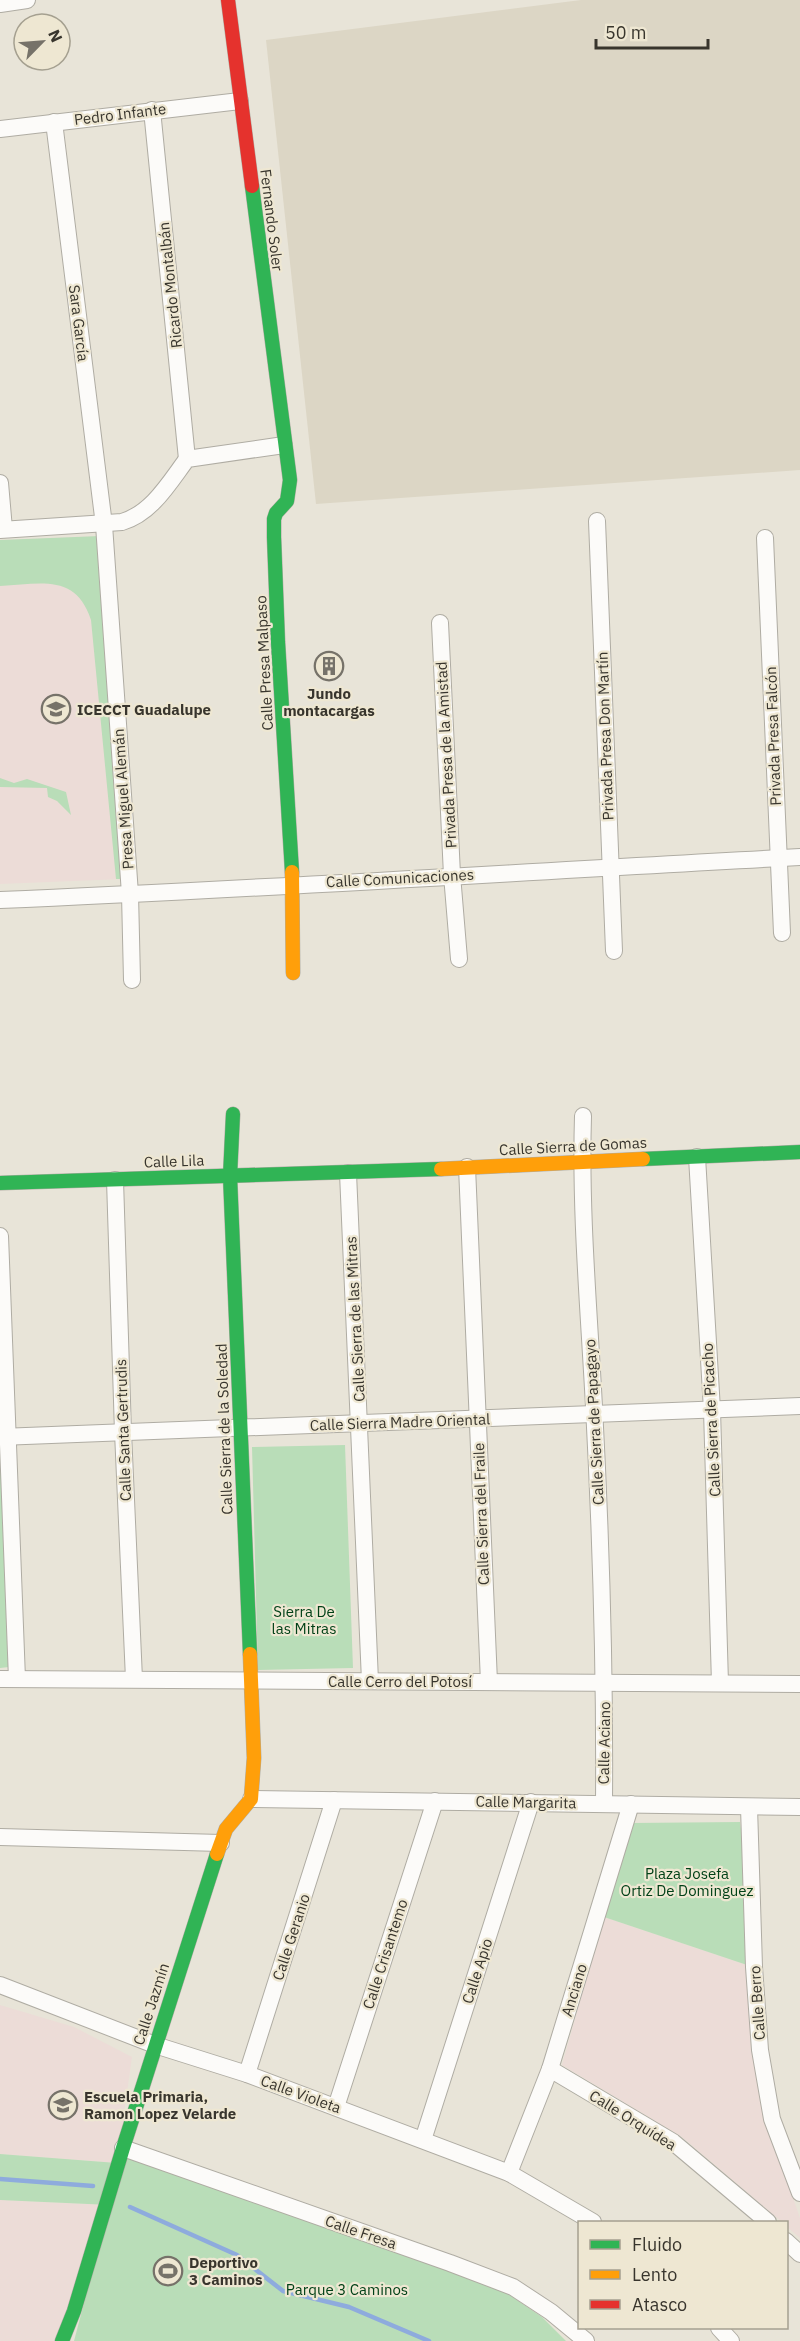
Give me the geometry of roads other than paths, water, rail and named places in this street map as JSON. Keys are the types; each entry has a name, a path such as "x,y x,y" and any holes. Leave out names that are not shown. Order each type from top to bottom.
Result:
{"street":[{"path":"0,4 27,0"},
{"name":"Fernando Soler","path":"228,0 284,445"},
{"name":"Pedro Infante","path":"0,129 240,101"},
{"name":"Ricardo Montalbán","path":"152,110 188,459"},
{"name":"Sara García","path":"54,122 104,525"},
{"path":"0,483 2,530 104,525 132,519 150,506 188,459 284,445"},
{"name":"Calle Presa Malpaso","path":"284,445 290,491 287,501 276,513 274,537 293,884 293,973"},
{"name":"Privada Presa Don Martín","path":"597,521 614,951"},
{"name":"Presa Miguel Alemán","path":"104,525 130,894 132,980"},
{"name":"Privada Presa Falcón","path":"765,538 782,933"},
{"name":"Privada Presa de la Amistad","path":"440,623 452,875 459,959"},
{"name":"Calle Comunicaciones","path":"0,900 800,857"},
{"name":"Calle Sierra de la Soledad","path":"233,1114 230,1176 251,1680"},
{"name":"Calle Sierra de Papagayo","path":"583,1116 581,1162 605,1683"},
{"name":"Calle Sierra de Gomas","path":"348,1173 800,1152"},
{"name":"Calle Sierra de Picacho","path":"697,1156 712,1410 720,1683"},
{"name":"Calle Sierra del Fraile","path":"468,1167 489,1682"},
{"name":"Calle Lila","path":"0,1183 348,1173"},
{"name":"Calle Sierra de las Mitras","path":"348,1173 369,1681"},
{"name":"Calle Santa Gertrudis","path":"115,1180 134,1679"},
{"path":"0,1236 8,1679"},
{"name":"Calle Sierra Madre Oriental","path":"4,1437 800,1406"},
{"name":"Calle Cerro del Potosí","path":"8,1679 800,1684"},
{"path":"251,1680 254,1758 251,1799"},
{"name":"Calle Aciano","path":"604,1803 605,1683"},
{"name":"Calle Margarita","path":"251,1799 800,1807"},
{"name":"Calle Jazmín","path":"62,2341 74,2311 123,2148 221,1843 226,1829 251,1799"},
{"name":"Calle Geranio","path":"247,2074 334,1800"},
{"name":"Calle Crisantemo","path":"336,2107 435,1801"},
{"name":"Calle Apio","path":"423,2140 531,1802"},
{"name":"Anciano","path":"509,2173 550,2069 631,1804"},
{"name":"Calle Berro","path":"749,1807 754,1967 760,2049 772,2119 800,2193"},
{"path":"0,1838 221,1843"},
{"name":"Calle Violeta","path":"0,1985 156,2045 247,2074 509,2173 590,2221"},
{"name":"Calle Orquídea","path":"550,2069 673,2142 766,2221"},
{"name":"Calle Fresa","path":"123,2148 513,2287 551,2312 586,2341"},
{"path":"788,2243 800,2254"},
{"path":"720,2329 731,2341"}],"waterway":[{"path":"0,2179 93,2186"},
{"path":"130,2207 237,2255 283,2291 349,2307 429,2341"}],"place":[{"name":"Jundo montacargas","path":"329,666"},
{"name":"ICECCT Guadalupe","path":"56,709"},
{"name":"Escuela Primaria, Ramon Lopez Velarde","path":"63,2105"},
{"name":"Deportivo 3 Caminos","path":"168,2271"}],"park label":[{"name":"Sierra De las Mitras","path":"304,1620"},
{"name":"Plaza Josefa Ortiz De Dominguez","path":"687,1882"},
{"name":"Parque 3 Caminos","path":"347,2289"}]}
